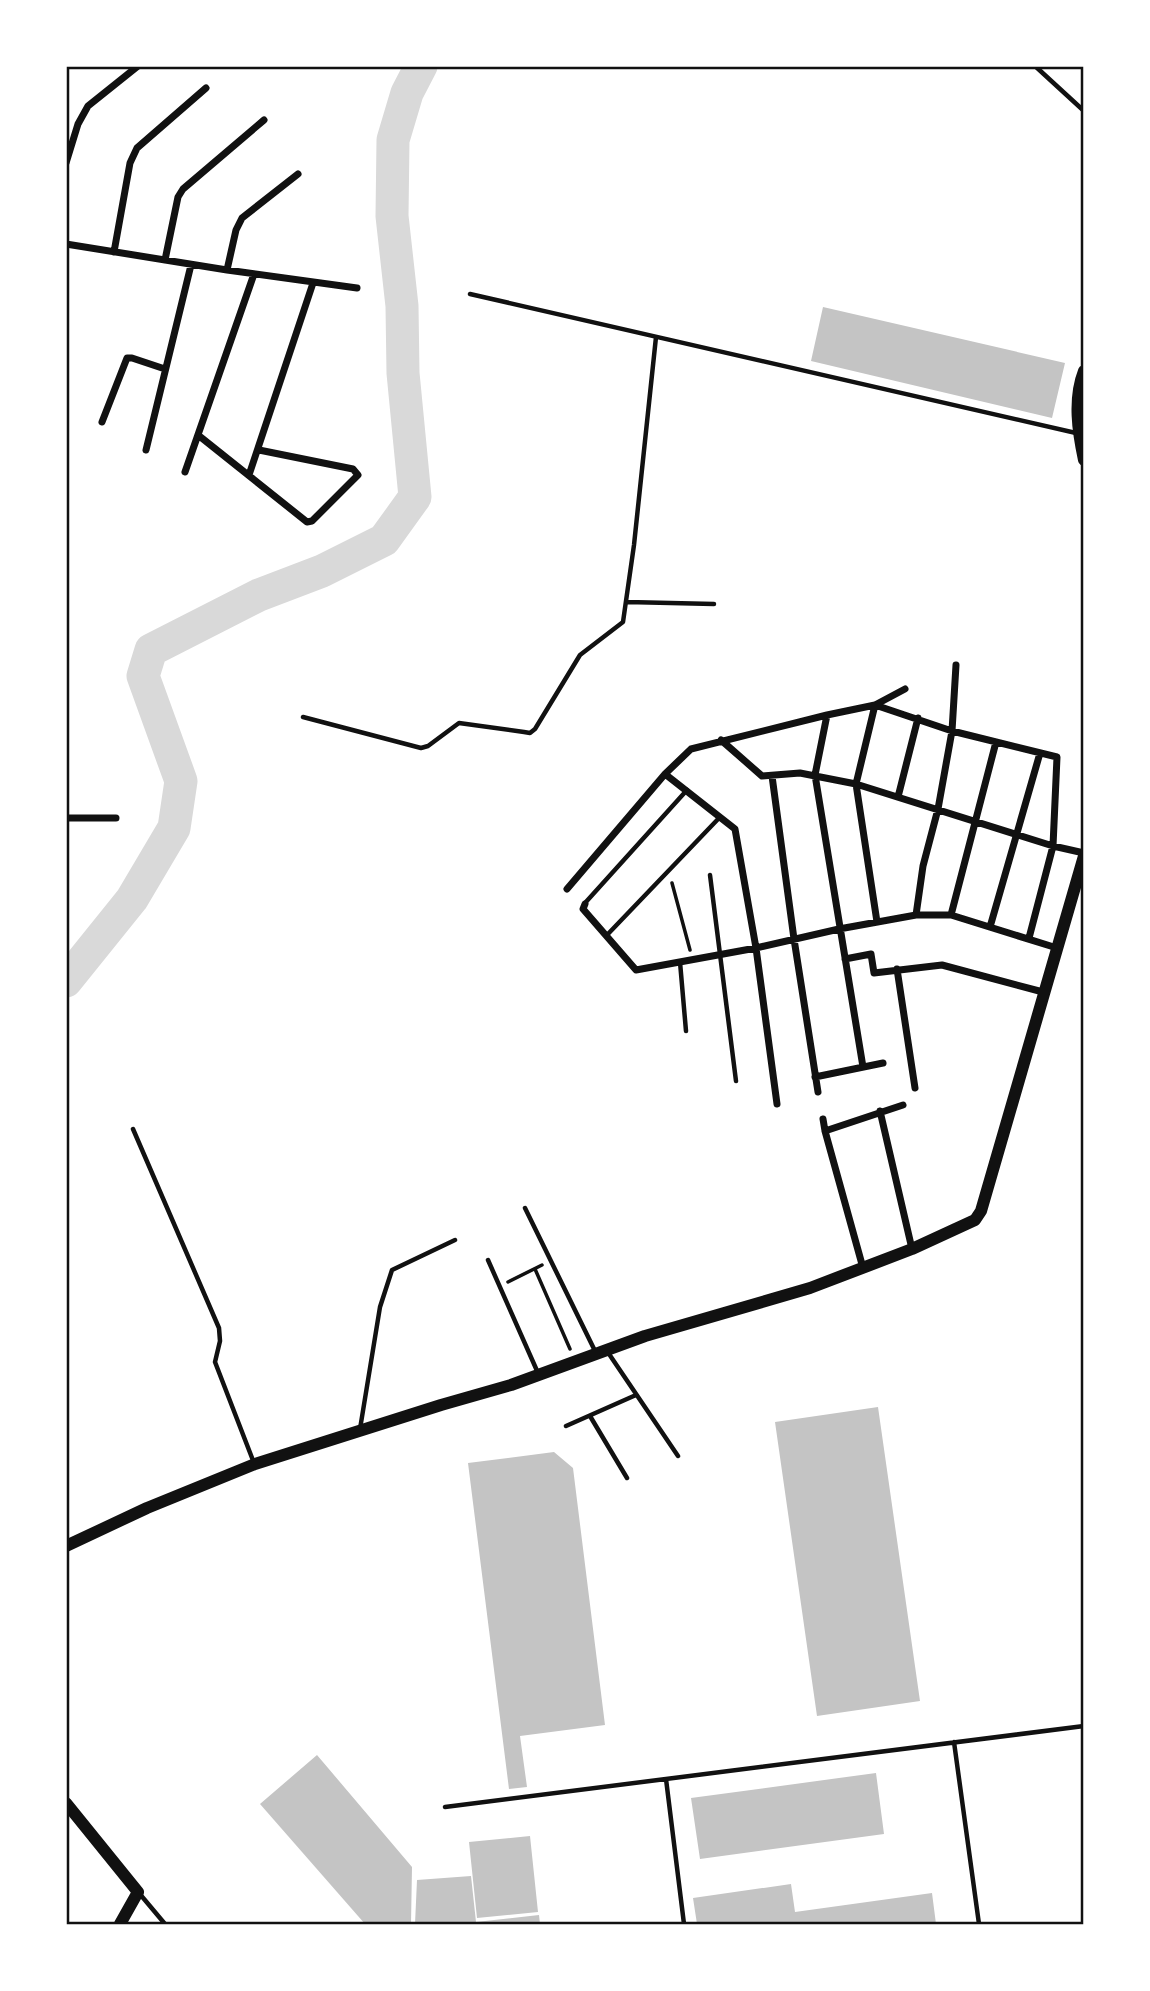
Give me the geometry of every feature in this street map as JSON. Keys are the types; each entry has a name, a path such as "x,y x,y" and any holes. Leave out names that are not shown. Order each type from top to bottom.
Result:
{"street":[{"path":"66,163 78,124 88,107 138,66"},
{"path":"114,252 130,163 137,148 206,88"},
{"path":"165,260 178,197 183,189 264,120"},
{"path":"226,270 236,230 242,218 298,173"},
{"path":"66,244 356,288"},
{"path":"146,450 191,265"},
{"path":"185,472 254,274"},
{"path":"249,475 313,283"},
{"path":"102,422 127,358 165,369"},
{"path":"1083,371 1079,384 1078,433 1083,460"},
{"path":"198,435 307,522 312,521 358,475 353,469 259,450"},
{"path":"916,915 923,866 939,809 952,731 956,666"},
{"path":"567,889 665,774 691,749 875,705 905,689"},
{"path":"875,705 952,731 1057,757 1053,846 1029,938"},
{"path":"875,705 856,784 877,922"},
{"path":"827,715 815,775 863,1067"},
{"path":"898,797 918,718"},
{"path":"66,1546 147,1508 255,1464 511,1385 645,1336 810,1288 912,1249 979,1216 1083,854 856,784 800,773 762,776 721,740"},
{"path":"951,915 996,742"},
{"path":"990,927 1040,753"},
{"path":"665,774 735,829 756,948 777,1104"},
{"path":"772,776 818,1092"},
{"path":"66,818 116,818"},
{"path":"584,904 583,909 634,970 916,915 951,915 1056,947"},
{"path":"845,959 870,954 874,973 942,965 1043,992"},
{"path":"897,969 915,1088"},
{"path":"815,1077 883,1063"},
{"path":"825,1131 903,1105"},
{"path":"880,1111 912,1249"},
{"path":"824,1119 863,1268"},
{"path":"66,1803 138,1892 120,1924"}],"lane":[{"path":"1035,66 1083,111"},
{"path":"470,294 1078,433"},
{"path":"303,717 415,748 428,747 459,723 530,733 535,729 580,655 623,622 656,337"},
{"path":"627,602 714,604"},
{"path":"584,904 687,790"},
{"path":"607,935 721,816"},
{"path":"710,875 736,1081"},
{"path":"680,961 686,1031"},
{"path":"133,1129 219,1328 220,1341 215,1362 255,1464"},
{"path":"525,1208 601,1352 636,1395 678,1456"},
{"path":"360,1430 380,1307 393,1270 455,1240"},
{"path":"488,1260 538,1374"},
{"path":"566,1426 636,1395"},
{"path":"590,1416 627,1478"},
{"path":"446,1807 1083,1726"},
{"path":"954,1742 979,1924"},
{"path":"666,1779 684,1924"},
{"path":"138,1892 165,1924"}],"path":[{"path":"669,872 692,959"},
{"path":"500,1285 551,1260"},
{"path":"535,1269 575,1361"}],"building":[{"path":"823,307 1065,363 1052,418 811,361"},
{"path":"878,1407 920,1701 817,1716 775,1422"},
{"path":"554,1452 573,1468 605,1725 520,1736 527,1787 509,1789 468,1463"},
{"path":"317,1755 412,1867 411,1924 365,1924 260,1804"},
{"path":"876,1773 884,1834 700,1859 691,1798"},
{"path":"530,1836 538,1912 477,1918 469,1842"},
{"path":"471,1876 476,1922 539,1915 540,1924 415,1924 417,1880"},
{"path":"791,1884 795,1912 932,1893 936,1924 697,1924 693,1898"}],"waterway":[{"path":"66,981 132,899 174,828 181,781 143,676 151,650 259,595 322,571 384,540 415,497 403,373 402,306 392,216 393,140 407,93 421,66"}]}
